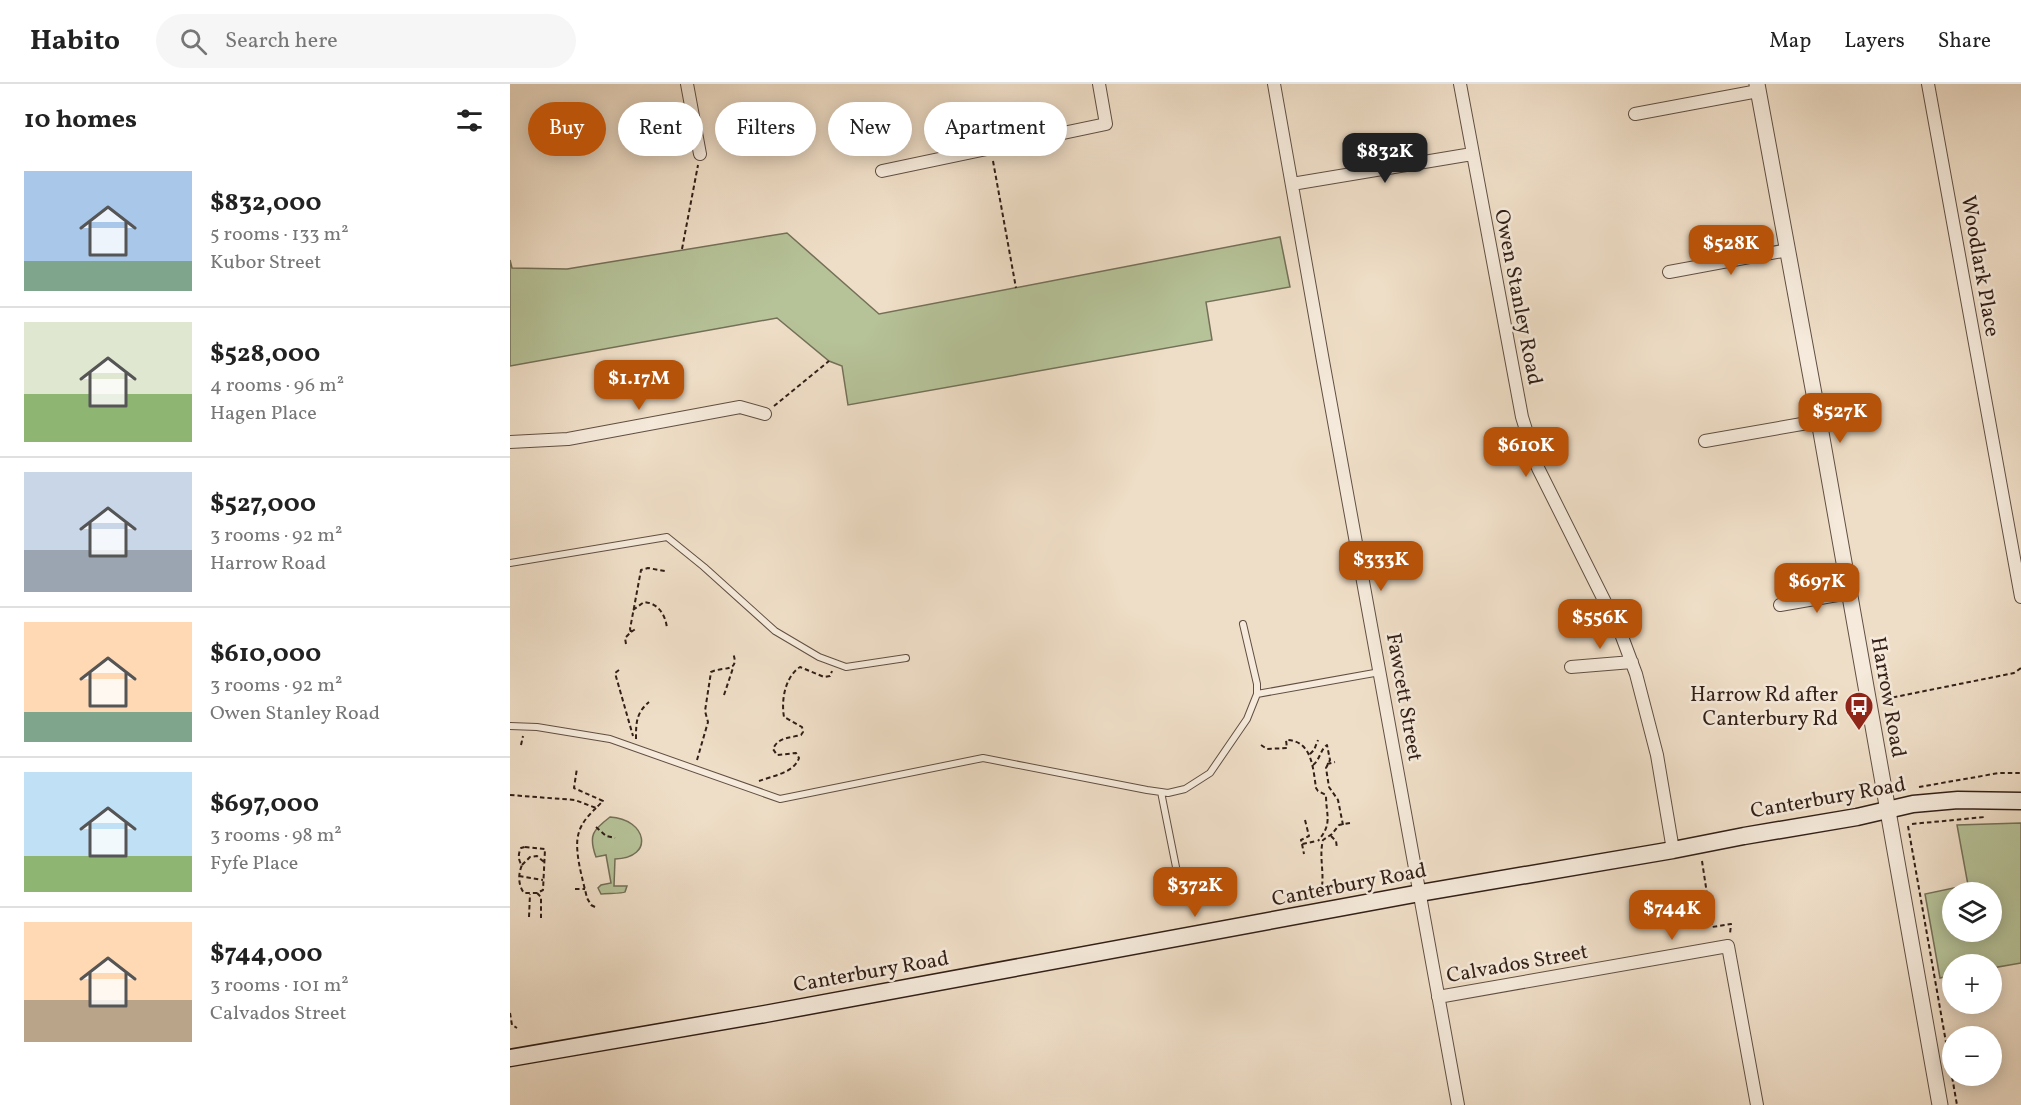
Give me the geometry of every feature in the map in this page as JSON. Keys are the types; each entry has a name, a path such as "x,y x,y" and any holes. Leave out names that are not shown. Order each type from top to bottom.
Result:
{"main road":[{"name":"Canterbury Road","path":"510,1058 765,1014 1744,836 1857,818 1913,804 1982,799 2021,801"}],"street":[{"path":"687,84 690,102"},
{"path":"1067,133 1106,124 1099,84"},
{"name":"Fawcett Street","path":"1274,84 1458,1105"},
{"name":"Owen Stanley Road","path":"1460,84 1522,417 1538,468 1621,634 1632,663 1657,755 1673,850"},
{"name":"Woodlark Place","path":"1928,84 2021,597"},
{"path":"1635,114 1757,88"},
{"name":"Harrow Road","path":"1757,88 1819,421 1940,1105"},
{"path":"1292,184 1472,153"},
{"path":"882,171 960,156"},
{"path":"1668,272 1788,250"},
{"path":"510,442 568,439 740,407 765,414"},
{"path":"1705,441 1819,421"},
{"path":"1780,605 1849,593"},
{"path":"1570,667 1632,663"},
{"path":"1728,946 1757,1105"},
{"name":"Calvados Street","path":"1438,997 1728,946"}],"lane":[{"path":"510,563 667,537 704,567 774,631 819,657 846,668 906,658"},
{"path":"510,726 537,727 610,739 780,799 983,758 1161,792 1175,792 1185,789 1210,773 1247,719 1257,694 1243,624"},
{"path":"1257,694 1380,671"},
{"path":"1161,792 1176,867"}],"path":[{"path":"682,249 700,156"},
{"path":"992,156 1016,288"},
{"path":"765,414 829,361"},
{"path":"631,632 641,570 648,568 665,571"},
{"path":"633,609 644,602 652,603 661,611 667,629"},
{"path":"626,644 625,638 637,628"},
{"path":"724,695 736,661 733,653"},
{"path":"746,787 786,771 798,763 799,758 796,753 777,755 773,749 777,742 801,735 803,732 802,727 784,717 783,712 783,696 794,672 800,667 824,677 830,676 836,663"},
{"path":"694,768 708,722 705,711 711,672 734,666"},
{"path":"1867,692 1882,690 1890,698 2014,673 2021,668"},
{"path":"619,670 615,673 636,748"},
{"path":"636,748 636,719 648,702"},
{"path":"1261,745 1267,749 1287,748 1286,740 1288,739 1304,747 1310,754 1316,788 1326,797 1329,816 1326,832 1318,841"},
{"path":"1310,754 1318,740"},
{"path":"1313,765 1327,745 1330,760 1326,768 1329,787 1342,808 1343,825"},
{"path":"1327,764 1335,762"},
{"path":"577,768 574,788 603,801 582,824 577,844 587,898 595,907"},
{"path":"1910,788 1999,773 2021,773"},
{"path":"510,795 575,800 596,808"},
{"path":"1326,797 1334,795"},
{"path":"1957,1105 1910,825 1988,817"},
{"path":"1304,854 1301,840 1309,836 1305,820"},
{"path":"1302,844 1323,840 1331,836 1337,827 1350,823"},
{"path":"596,827 606,836 615,838"},
{"path":"1331,836 1336,841 1336,848"},
{"path":"1322,886 1323,873 1320,854 1323,840"},
{"path":"522,865 519,850 521,848 545,849 545,865 543,890 530,894 522,890 519,876 522,865 530,857 537,856 543,860 545,865"},
{"path":"1702,861 1712,927 1731,924 1728,946"},
{"path":"519,876 544,880"},
{"path":"575,889 585,889"},
{"path":"537,893 542,897 541,918"},
{"path":"528,917 530,894"},
{"path":"510,1013 512,1025 517,1028"}],"green space":[{"path":"787,233 879,314 1280,237 1290,287 1206,302 1212,340 848,405 842,366 829,361 777,318 510,366 510,260 512,268 567,269"},
{"path":"610,817 632,824 641,838 641,846 628,857 615,859 614,886 627,886 625,892 601,894 598,888 611,883 606,855 596,857 592,838 596,830"},
{"path":"2021,823 2021,963 2002,966 2002,954 1942,954 1942,978 1940,978 1925,894 1942,890 1942,942 2002,942 2002,882 1967,882 1957,825"}],"place":[{"name":"Harrow Rd after Canterbury Rd","path":"1859,732"}]}
